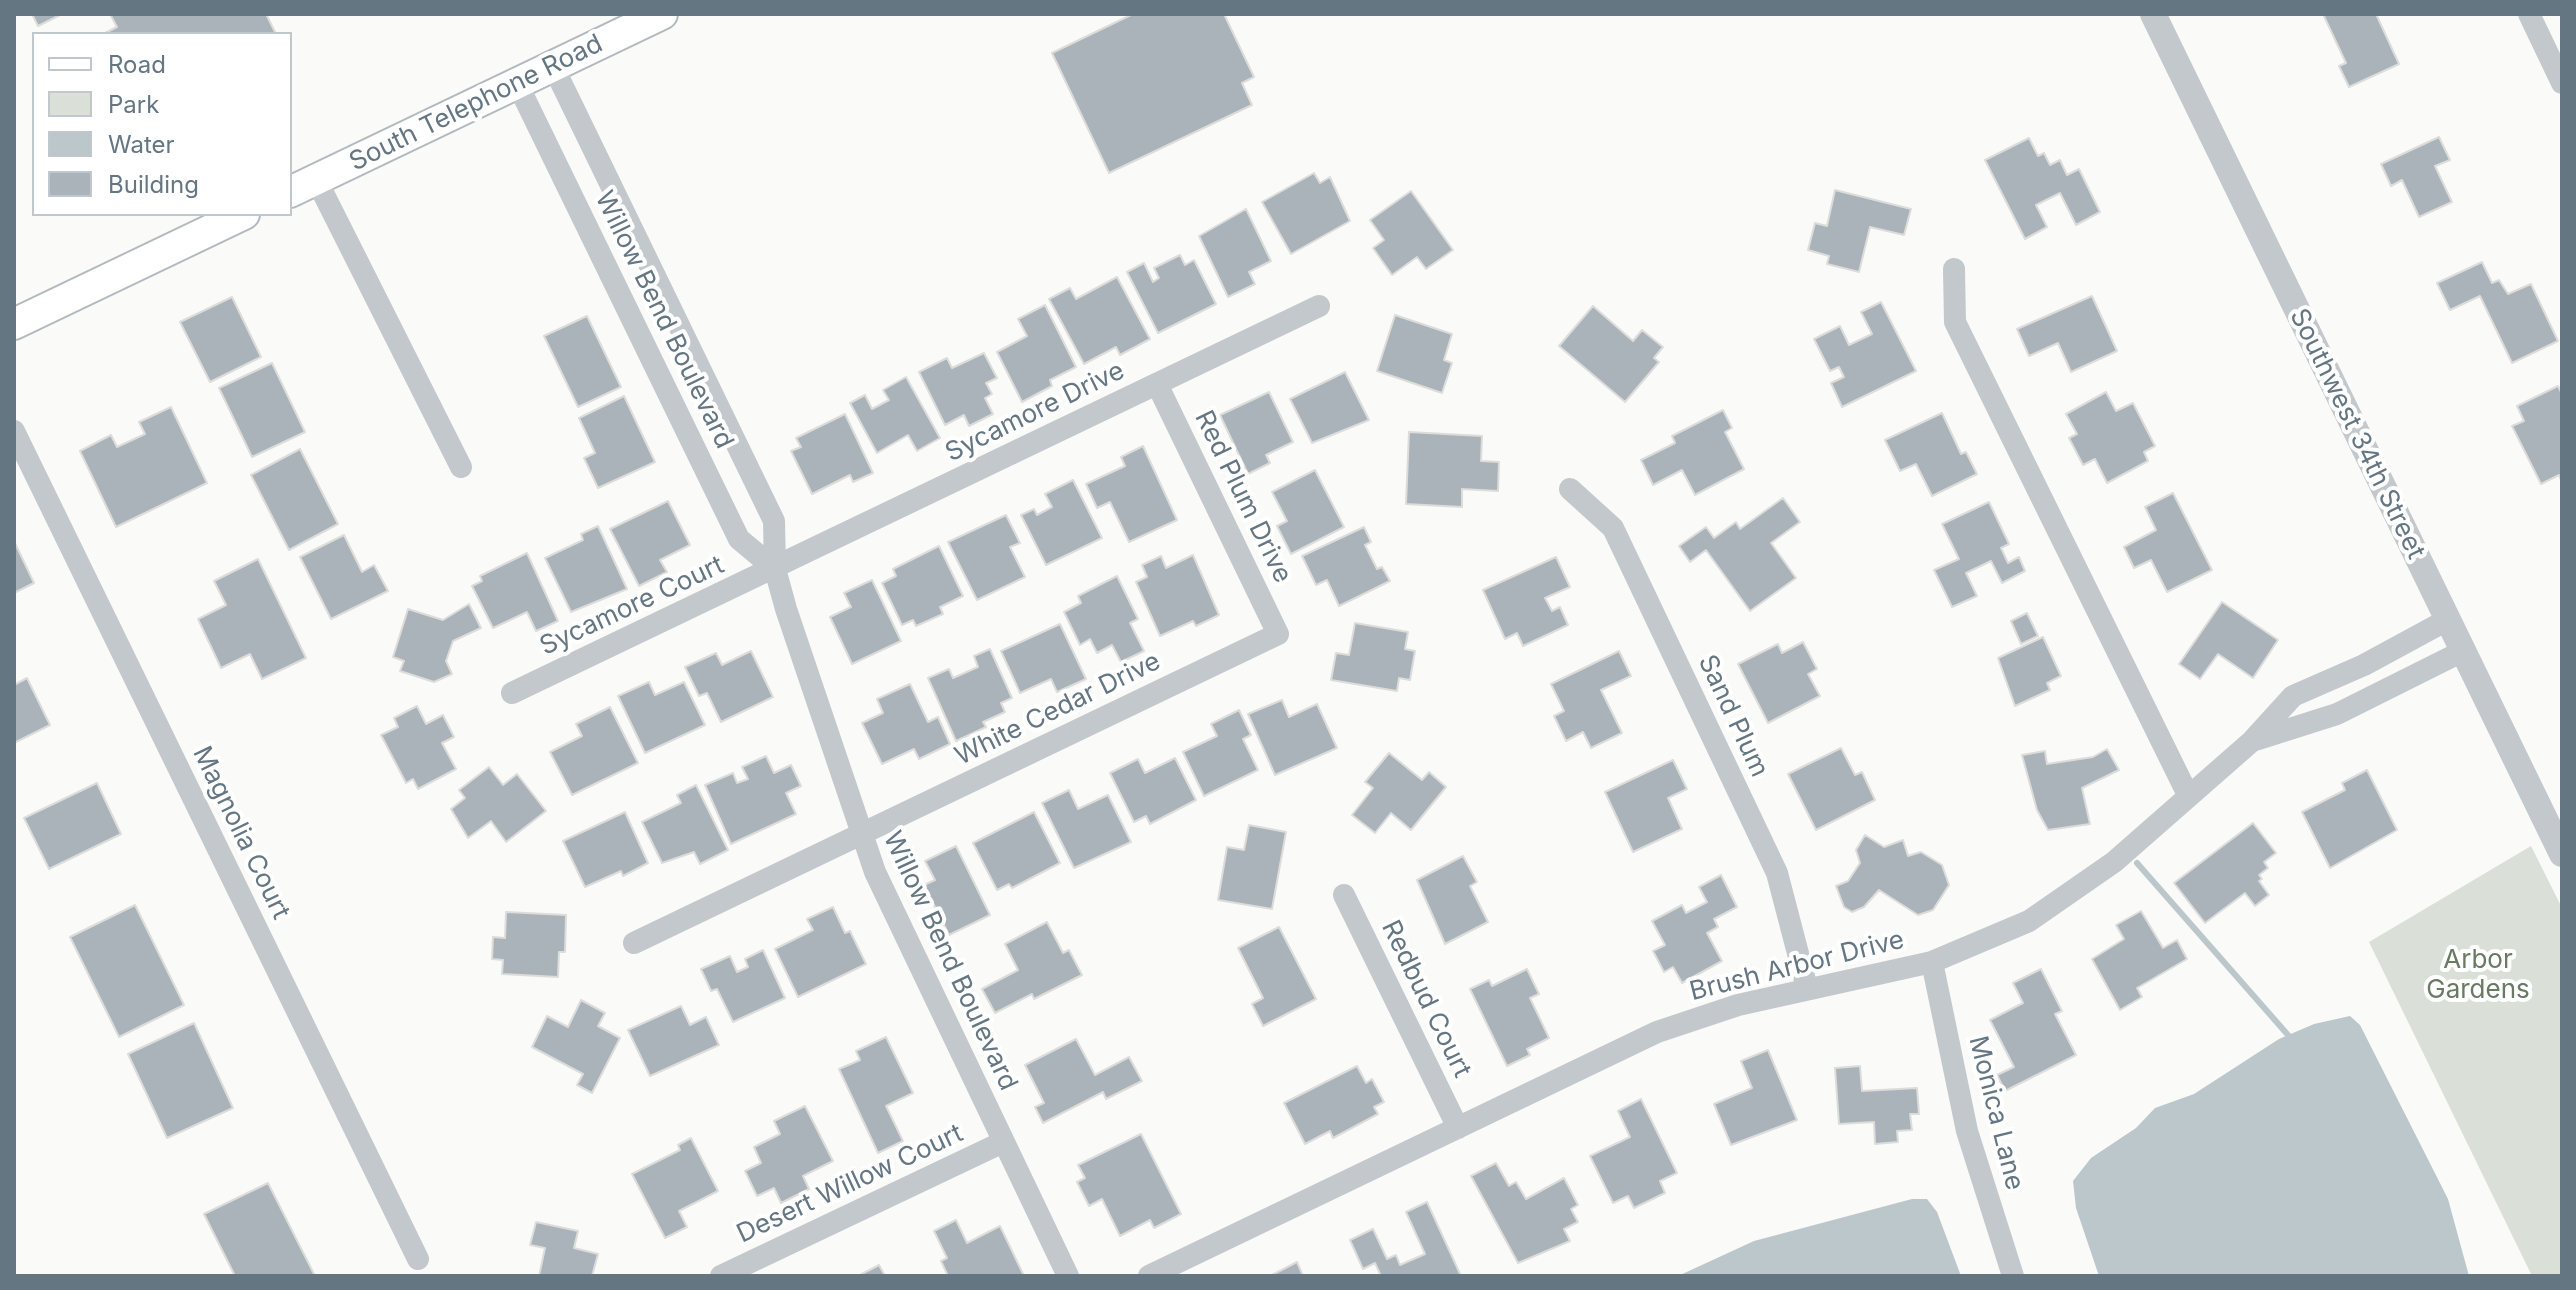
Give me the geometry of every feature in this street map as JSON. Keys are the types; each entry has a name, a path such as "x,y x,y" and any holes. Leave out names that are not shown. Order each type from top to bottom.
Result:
{"main road":[{"name":"South Telephone Road","path":"303,186 662,14"},
{"path":"14,324 240,216"}],"street":[{"name":"Southwest 34th Street","path":"2153,14 2562,854"},
{"path":"2529,14 2562,83"},
{"name":"Willow Bend Boulevard","path":"553,66 774,521 775,569 862,835 888,904 1068,1276"},
{"name":"Willow Bend Boulevard","path":"517,83 739,539 775,569"},
{"path":"303,186 461,467"},
{"path":"1954,269 1955,322 2188,795"},
{"name":"Sycamore Drive","path":"775,569 1319,306"},
{"name":"Red Plum Drive","path":"1157,384 1278,634"},
{"name":"Magnolia Court","path":"14,431 418,1259"},
{"name":"Sand Plum","path":"1570,489 1613,528 1777,873 1807,988"},
{"name":"Sycamore Court","path":"512,693 775,569"},
{"name":"Brush Arbor Drive","path":"1149,1276 1657,1032 1738,1005 1932,962 1992,939 2070,896 2114,862 2252,741 2293,696 2364,665 2447,620"},
{"name":"White Cedar Drive","path":"634,943 1278,634"},
{"name":"Brush Arbor Drive","path":"2252,741 2306,727 2463,651"},
{"path":"2364,665 2378,694"},
{"name":"Redbud Court","path":"1344,895 1458,1128"},
{"name":"Monica Lane","path":"1932,962 1967,1131 2013,1276"},
{"name":"Desert Willow Court","path":"721,1276 1003,1142"}],"green space":[{"name":"Arbor Gardens","path":"2531,846 2562,908 2562,1276 2532,1276 2369,942"}],"water":[{"path":"2350,1016 2360,1025 2448,1199 2469,1276 2099,1276 2076,1208 2073,1181 2091,1158 2136,1128 2155,1108 2194,1094 2279,1039 2314,1024"},
{"path":"1912,1199 1927,1199 1937,1212 1961,1276 1678,1276 1754,1241"}],"building":[{"path":"32,14 62,14 38,26"},
{"path":"110,14 266,14 275,32 107,32 117,27"},
{"path":"1133,14 1224,14 1254,77 1242,83 1252,105 1109,173 1052,53"},
{"path":"2323,14 2376,14 2399,64 2349,87 2339,66 2346,63"},
{"path":"2439,137 2450,160 2435,166 2452,202 2419,217 2402,180 2391,186 2381,164"},
{"path":"2029,138 2038,156 2044,153 2050,165 2060,160 2067,175 2079,169 2100,212 2076,225 2060,193 2036,205 2047,227 2025,239 1985,160"},
{"path":"1314,173 1320,183 1330,177 1350,221 1291,254 1262,202"},
{"path":"1835,190 1911,209 1904,235 1870,227 1859,272 1827,264 1829,256 1808,250 1815,223 1827,226"},
{"path":"1411,191 1453,250 1426,269 1417,257 1392,275 1373,248 1384,240 1370,220"},
{"path":"1246,209 1271,261 1249,272 1255,284 1228,297 1199,236"},
{"path":"1180,255 1185,265 1194,260 1216,304 1158,333 1127,272 1144,263 1153,282 1159,278 1154,268"},
{"path":"2482,262 2492,283 2499,280 2508,294 2531,284 2558,341 2512,363 2480,296 2450,310 2437,283"},
{"path":"1117,277 1150,339 1120,355 1116,347 1084,364 1049,299 1070,288 1076,299"},
{"path":"2092,296 2117,351 2071,372 2058,343 2029,356 2017,329"},
{"path":"232,297 261,357 210,382 180,322"},
{"path":"1881,302 1916,371 1842,407 1831,383 1844,377 1839,367 1830,371 1814,339 1840,326 1849,345 1872,334 1861,312"},
{"path":"1045,305 1076,367 1050,380 1052,386 1022,402 997,352 1027,336 1018,319"},
{"path":"1593,306 1633,341 1642,330 1663,347 1654,358 1659,362 1625,402 1559,346"},
{"path":"1395,315 1452,334 1444,360 1452,363 1442,393 1377,371"},
{"path":"587,316 621,387 578,407 544,336"},
{"path":"984,353 997,378 986,383 992,394 985,398 993,414 969,426 964,415 945,425 919,372 947,358 952,368"},
{"path":"272,363 305,432 252,457 219,388"},
{"path":"1345,372 1369,420 1312,443 1290,399"},
{"path":"906,377 940,438 917,451 908,435 877,453 850,403 865,395 872,409 889,400 883,390"},
{"path":"2558,386 2562,394 2562,482 2559,475 2541,484 2512,426 2524,421 2517,406"},
{"path":"1269,392 1293,442 1266,455 1270,463 1248,474 1220,415"},
{"path":"2106,392 2116,411 2133,403 2155,446 2144,452 2148,461 2107,483 2095,459 2083,465 2069,438 2077,434 2066,414"},
{"path":"624,396 655,462 598,488 584,458 595,453 579,418"},
{"path":"171,407 207,483 116,527 80,451 111,435 117,447 145,434 139,422"},
{"path":"1723,410 1732,428 1725,432 1744,469 1695,495 1682,470 1653,485 1641,460 1675,443 1672,436"},
{"path":"1942,413 1961,454 1966,452 1977,474 1932,496 1916,464 1900,471 1885,440"},
{"path":"845,414 873,473 853,482 850,475 812,494 791,451 801,447 796,438"},
{"path":"1409,432 1482,436 1481,461 1499,462 1498,491 1462,489 1462,507 1406,504"},
{"path":"1143,446 1177,520 1129,542 1110,502 1097,508 1086,484 1125,466 1121,457"},
{"path":"300,449 338,524 289,550 251,475"},
{"path":"1315,470 1344,527 1291,554 1277,526 1287,521 1272,492"},
{"path":"1073,480 1102,538 1046,565 1021,515 1034,509 1037,515 1052,507 1045,494"},
{"path":"2173,493 2212,570 2167,592 2151,560 2134,568 2124,547 2156,530 2145,507"},
{"path":"1783,498 1800,522 1771,543 1796,578 1750,611 1706,550 1690,562 1679,546 1706,527 1714,538 1736,522 1740,529"},
{"path":"668,501 690,545 660,560 667,572 639,586 610,529"},
{"path":"1989,502 2009,544 2001,548 2008,563 2019,557 2025,571 2002,583 1991,561 1966,573 1977,596 1952,607 1934,570 1959,559 1942,524"},
{"path":"1006,515 1020,543 1010,547 1025,577 977,600 948,542"},
{"path":"598,526 627,589 571,612 545,558 583,540 581,534"},
{"path":"1364,527 1371,542 1365,545 1377,569 1382,567 1390,581 1339,606 1327,580 1316,585 1302,556"},
{"path":"344,535 362,572 374,565 388,591 331,619 300,557"},
{"path":"14,541 34,583 14,593"},
{"path":"939,546 963,596 940,607 943,614 916,626 913,620 902,625 882,583 896,576 893,569"},
{"path":"527,553 558,621 536,631 527,612 493,628 472,586 482,581 480,576"},
{"path":"1193,555 1219,615 1196,626 1193,621 1160,636 1136,582 1147,577 1142,565 1161,556 1166,568"},
{"path":"1556,557 1570,587 1545,598 1552,611 1560,607 1568,625 1523,646 1517,633 1505,639 1483,590"},
{"path":"258,559 306,658 262,679 250,654 221,668 198,619 226,605 214,581"},
{"path":"1117,576 1138,619 1130,623 1144,651 1121,662 1112,645 1097,653 1090,639 1080,645 1064,612 1081,603 1078,596"},
{"path":"872,580 901,641 852,664 830,617 851,607 844,593"},
{"path":"2222,602 2278,640 2253,678 2218,654 2200,679 2179,664"},
{"path":"469,604 481,628 453,641 446,661 452,674 434,682 400,671 404,661 393,657 408,609 443,620"},
{"path":"2027,613 2038,636 2021,644 2011,621"},
{"path":"1355,623 1408,632 1405,649 1415,651 1410,680 1399,678 1397,691 1331,680 1336,653 1349,655"},
{"path":"1060,624 1086,679 1057,692 1051,679 1020,693 1001,651"},
{"path":"2043,637 2061,676 2047,683 2050,690 2015,706 1998,658"},
{"path":"1803,642 1817,669 1808,674 1820,696 1768,723 1738,664 1778,644 1782,653"},
{"path":"990,649 1012,698 1001,703 1005,712 983,722 986,727 956,741 928,678 949,669 953,678 978,667 974,656"},
{"path":"751,651 773,697 721,722 707,693 699,696 685,667 716,653 722,665"},
{"path":"1619,651 1631,676 1601,690 1622,733 1591,748 1583,732 1566,741 1554,716 1564,711 1551,684"},
{"path":"27,678 50,725 14,743 14,685"},
{"path":"649,682 655,695 684,682 705,725 645,753 618,696"},
{"path":"910,684 928,722 938,717 950,744 919,759 914,749 882,764 862,723 883,713 877,699"},
{"path":"1282,700 1289,717 1317,704 1337,748 1275,775 1248,714"},
{"path":"417,706 426,724 443,715 454,737 442,743 456,769 418,789 413,779 406,783 381,735 398,727 394,718"},
{"path":"610,707 638,763 572,795 550,752 582,736 576,724"},
{"path":"1239,710 1251,735 1243,739 1258,770 1204,796 1183,752 1217,736 1211,724"},
{"path":"1841,748 1855,775 1862,772 1875,800 1816,830 1788,774"},
{"path":"2107,749 2119,770 2082,788 2090,824 2048,830 2037,810 2022,755 2045,751 2047,764 2093,757"},
{"path":"1389,753 1422,780 1429,772 1446,787 1411,830 1391,813 1375,833 1352,815 1373,788 1365,782"},
{"path":"766,756 774,773 791,765 801,786 786,793 796,814 731,844 705,785 733,773 737,783 748,779 742,767"},
{"path":"1175,758 1196,800 1150,824 1146,816 1134,822 1110,773 1138,759 1145,773"},
{"path":"1673,760 1687,789 1668,798 1682,829 1633,852 1605,792"},
{"path":"489,767 503,785 517,774 546,811 506,842 491,821 468,838 451,809 465,798 459,790"},
{"path":"2367,770 2397,830 2330,868 2302,812 2345,790 2342,783"},
{"path":"97,783 121,834 49,869 24,818"},
{"path":"696,785 728,850 700,864 694,852 662,863 642,822 681,803 677,795"},
{"path":"1069,790 1078,809 1108,795 1131,842 1074,868 1042,803"},
{"path":"625,812 648,863 623,876 621,871 585,887 563,841"},
{"path":"1034,812 1060,863 1012,888 1009,884 997,890 973,843"},
{"path":"2253,823 2276,853 2264,862 2268,868 2259,875 2262,879 2259,881 2269,895 2255,906 2245,893 2205,923 2174,883"},
{"path":"1249,825 1286,832 1272,909 1218,900 1227,847 1244,850"},
{"path":"1865,835 1884,847 1903,840 1908,856 1921,852 1942,865 1949,885 1933,910 1918,915 1879,890 1864,907 1852,912 1844,907 1836,886 1848,881 1860,863 1856,850"},
{"path":"956,846 990,915 949,935 924,885 935,880 925,861"},
{"path":"1463,856 1477,882 1470,886 1488,922 1445,944 1417,880"},
{"path":"1721,875 1737,907 1714,919 1718,927 1707,933 1722,961 1682,983 1673,967 1664,972 1653,951 1665,945 1652,921 1682,905 1686,913 1707,902 1699,887"},
{"path":"135,905 184,1005 119,1037 70,937"},
{"path":"833,907 845,933 850,931 866,964 798,997 775,949 813,930 807,919"},
{"path":"2141,911 2163,948 2177,940 2187,959 2137,988 2142,997 2120,1010 2092,959 2124,939 2116,925"},
{"path":"506,912 566,915 565,952 559,952 558,977 502,974 503,960 492,959 493,937 505,938"},
{"path":"1047,922 1063,953 1069,950 1082,975 1034,999 1032,994 995,1013 982,989 1018,970 1005,944"},
{"path":"1279,927 1316,999 1263,1026 1252,1004 1263,998 1238,948"},
{"path":"763,950 785,998 733,1022 717,989 711,991 701,969 730,956 737,972 748,967 745,959"},
{"path":"1527,969 1539,994 1530,998 1549,1038 1527,1049 1530,1055 1507,1066 1470,989 1489,980 1492,986"},
{"path":"2041,969 2062,1011 2055,1014 2076,1055 2005,1091 1997,1075 2014,1067 1990,1020 2023,1003 2013,983"},
{"path":"581,1000 605,1013 598,1026 620,1038 592,1093 577,1085 583,1074 532,1047 547,1016 568,1027"},
{"path":"681,1006 690,1025 706,1017 719,1045 650,1076 628,1030"},
{"path":"194,1023 233,1108 167,1138 128,1054"},
{"path":"886,1037 913,1093 886,1106 903,1141 878,1153 839,1069 860,1060 856,1051"},
{"path":"1076,1039 1095,1075 1129,1057 1142,1081 1106,1099 1103,1092 1043,1123 1035,1107 1044,1103 1025,1065"},
{"path":"1768,1050 1797,1120 1731,1145 1714,1104 1752,1088 1741,1061"},
{"path":"1357,1066 1366,1083 1372,1079 1384,1102 1374,1107 1378,1114 1333,1138 1330,1131 1305,1144 1284,1103"},
{"path":"1860,1066 1862,1091 1917,1088 1919,1114 1910,1114 1912,1130 1897,1131 1898,1142 1875,1144 1874,1122 1839,1124 1835,1068"},
{"path":"1641,1099 1677,1173 1660,1181 1665,1193 1634,1208 1628,1196 1613,1203 1590,1156 1630,1137 1618,1111"},
{"path":"805,1106 833,1161 803,1176 809,1189 781,1203 774,1188 757,1196 745,1171 761,1163 754,1147 780,1134 774,1121"},
{"path":"1141,1134 1181,1214 1154,1228 1150,1220 1120,1236 1102,1199 1089,1206 1077,1182 1085,1178 1078,1165"},
{"path":"691,1138 718,1191 679,1211 687,1227 665,1238 632,1174 680,1150 678,1145"},
{"path":"1496,1163 1509,1186 1516,1182 1526,1199 1564,1178 1578,1205 1571,1209 1578,1222 1564,1229 1570,1241 1518,1263 1471,1176"},
{"path":"268,1183 315,1276 235,1276 204,1214"},
{"path":"1427,1202 1461,1276 1381,1276 1375,1263 1363,1269 1350,1240 1373,1229 1387,1259 1396,1255 1400,1265 1425,1254 1406,1212"},
{"path":"956,1220 967,1243 1000,1226 1024,1276 948,1276 941,1261 947,1258 934,1231"},
{"path":"536,1222 578,1231 574,1248 598,1254 592,1276 539,1276 545,1248 530,1245"},
{"path":"1297,1262 1303,1276 1272,1275"},
{"path":"879,1265 885,1276 858,1276"}],"waterway":[{"path":"2137,863 2288,1035"}]}
